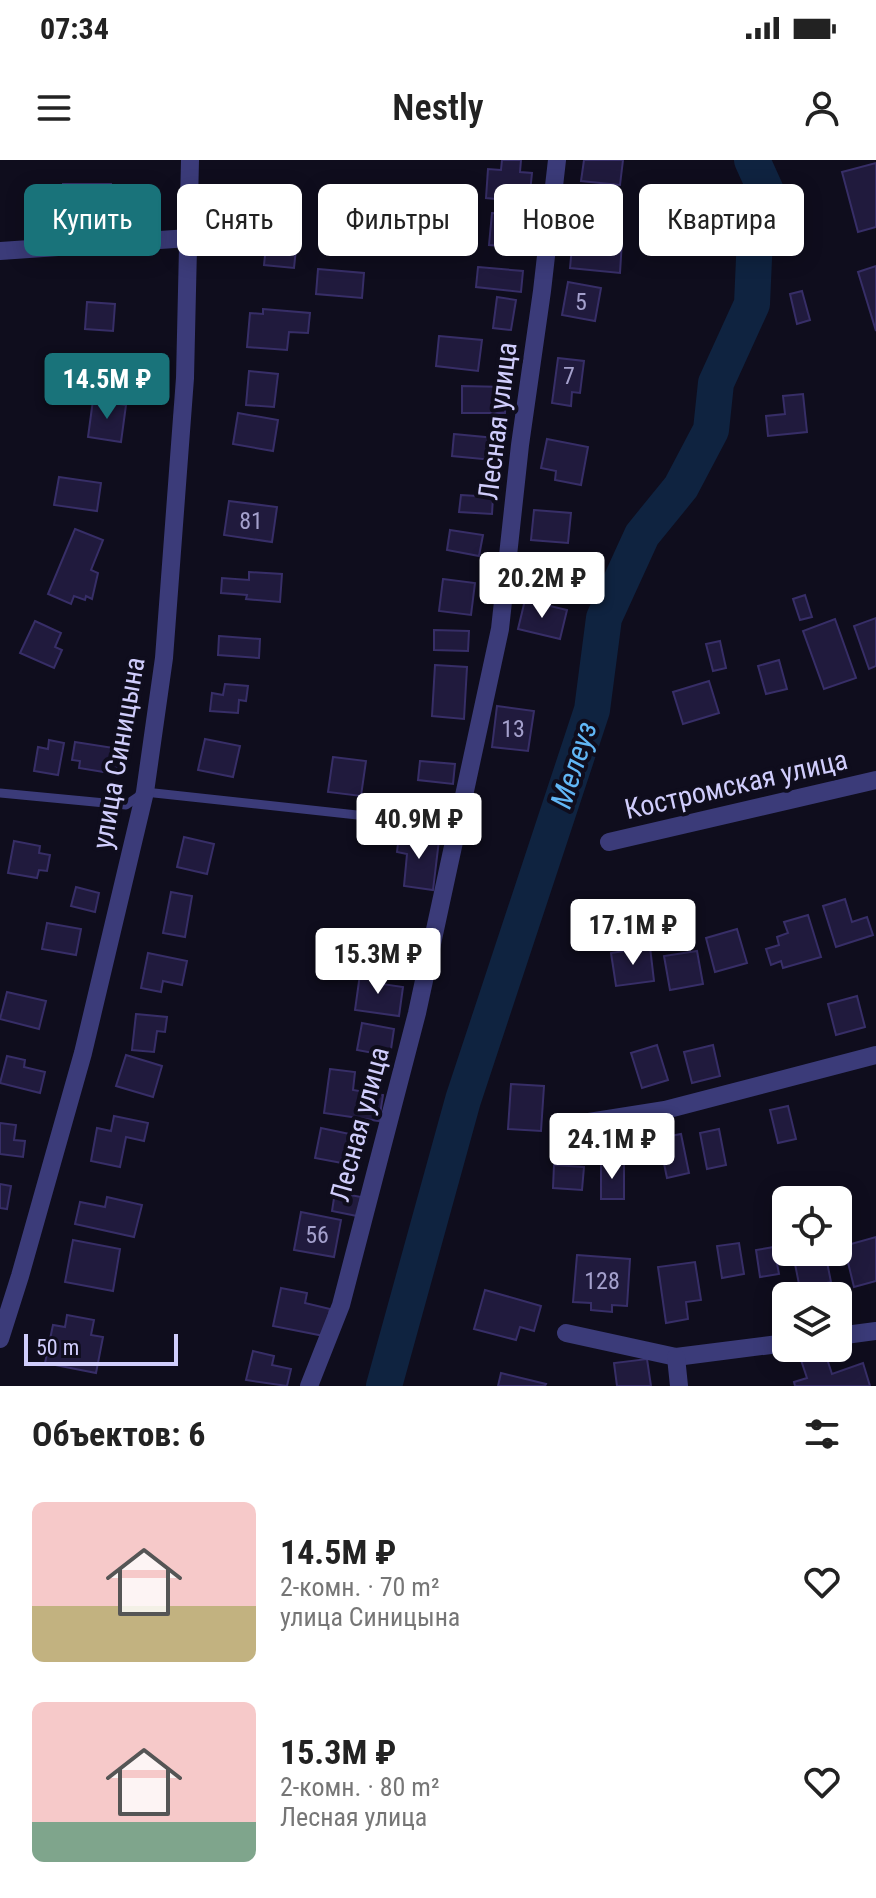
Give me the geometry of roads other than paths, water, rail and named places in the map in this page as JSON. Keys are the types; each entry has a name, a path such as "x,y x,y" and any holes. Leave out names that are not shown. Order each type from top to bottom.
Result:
{"street":[{"name":"улица Синицына","path":"190,160 190,184"},
{"name":"Лесная улица","path":"309,1386 341,1305 417,1013 500,629 557,160"},
{"path":"0,251 177,239"},
{"name":"улица Синицына","path":"0,1339 83,1053 145,792 164,658 185,378 188,256"},
{"name":"Костромская улица","path":"609,842 876,780"},
{"path":"570,1125 665,1110 876,1055"},
{"path":"852,1334 876,1331"},
{"path":"566,1333 676,1357 772,1345"},
{"path":"676,1357 679,1386"}],"lane":[{"path":"0,793 126,805 145,792 458,826"}],"waterway":[{"name":"Мелеуз","path":"384,1386 463,1100 592,710 604,618 642,535 681,487 711,430 716,383 752,304 755,236 766,191 752,160"}]}
